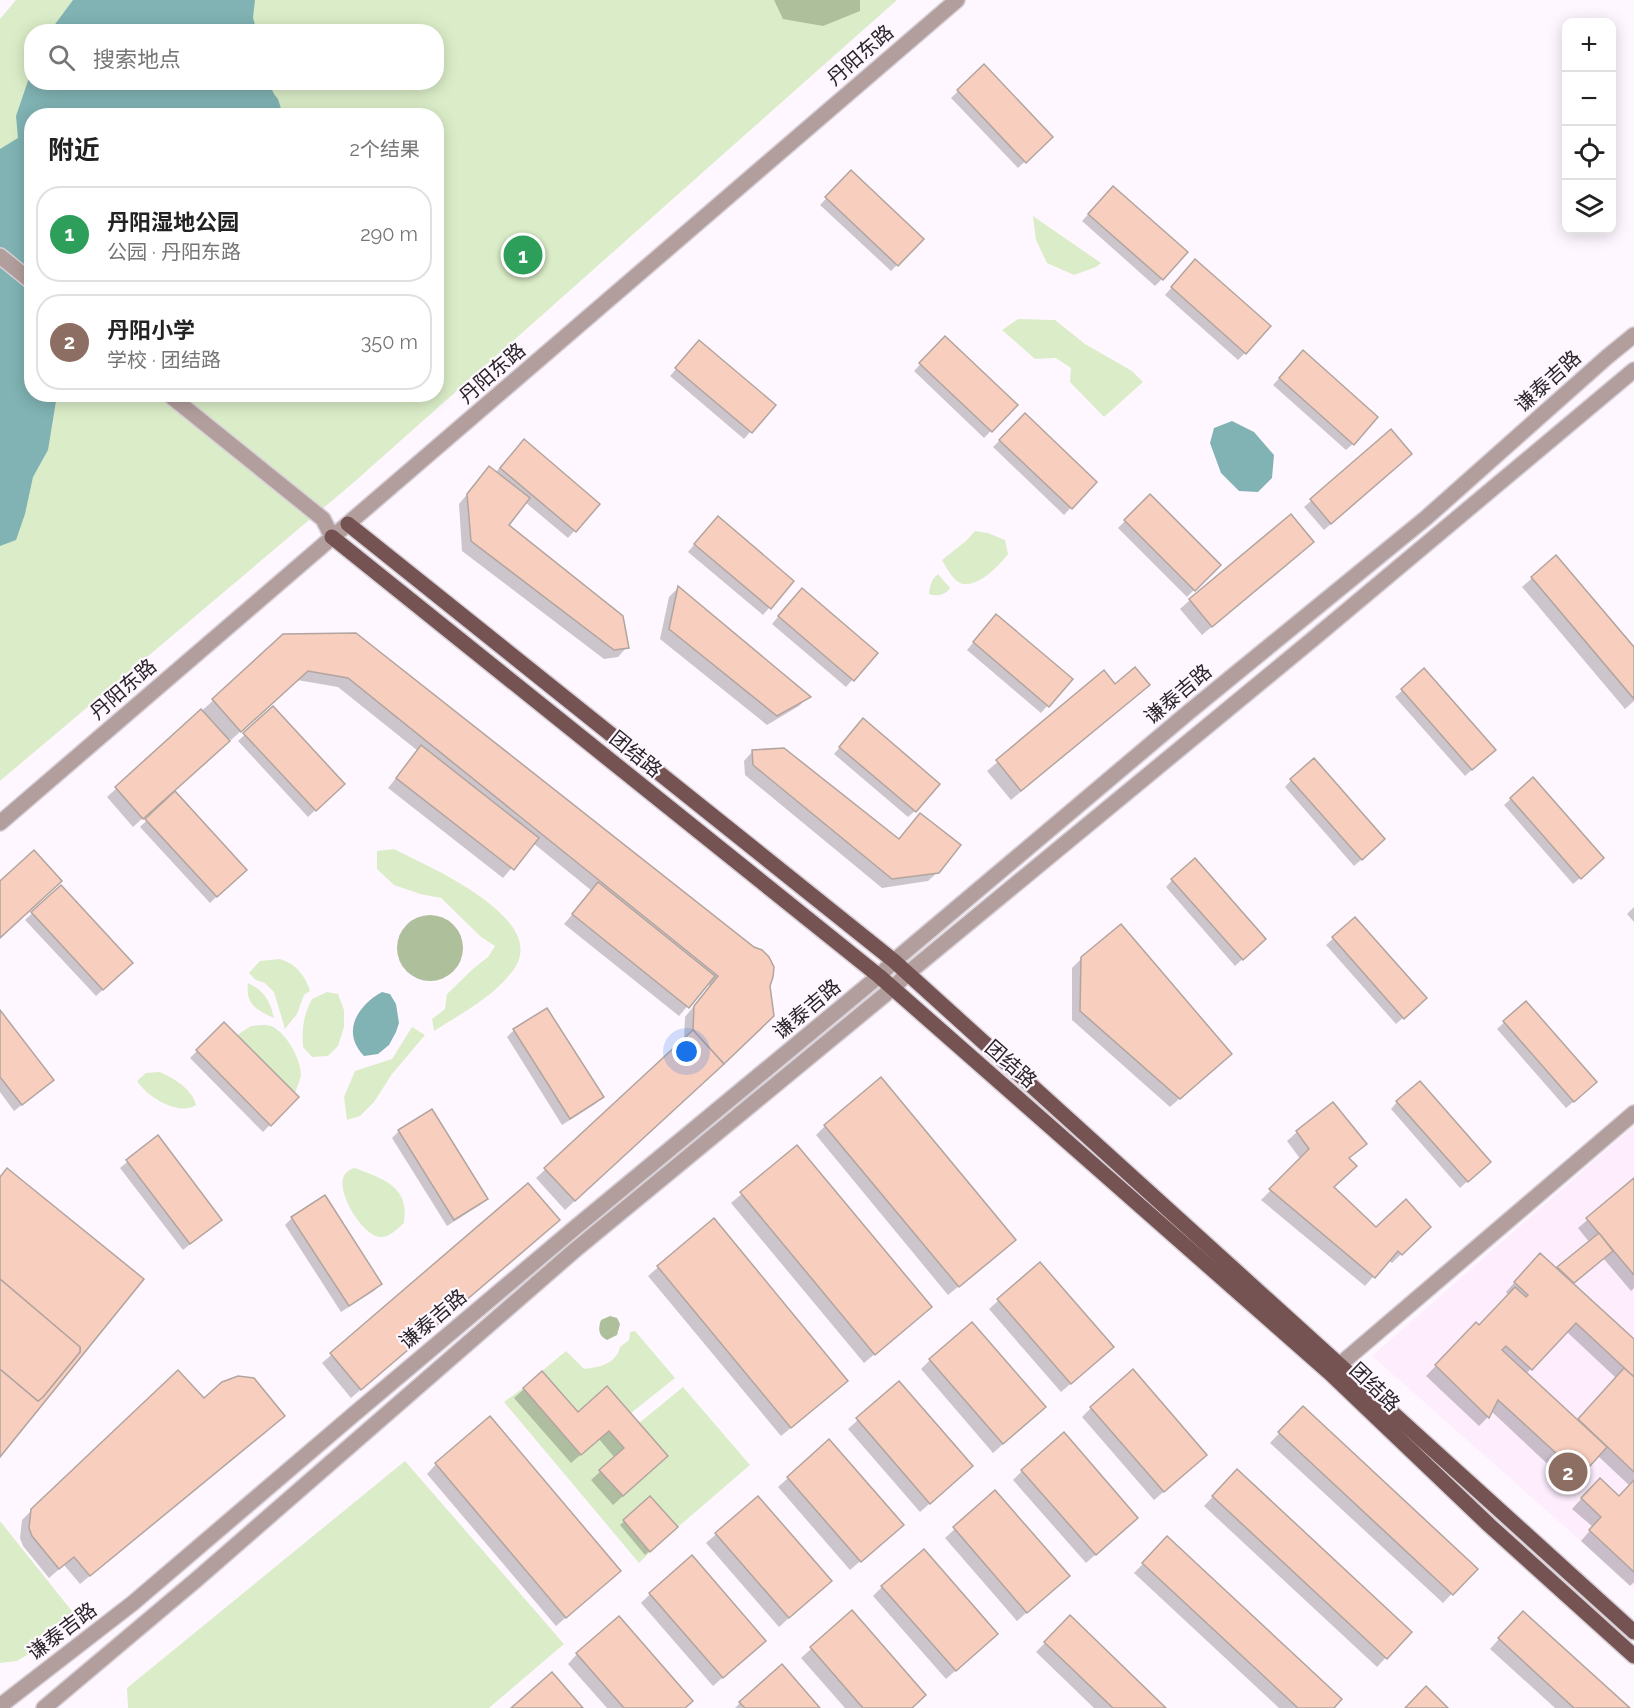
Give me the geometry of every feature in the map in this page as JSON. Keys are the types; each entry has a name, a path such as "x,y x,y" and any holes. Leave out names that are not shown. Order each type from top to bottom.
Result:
{"main road":[{"name":"团结路","path":"348,525 908,973 1334,1369 1489,1525 1634,1656"},
{"name":"团结路","path":"332,537 879,976 1634,1632"}],"street":[{"name":"丹阳东路","path":"0,823 957,0"},
{"path":"0,256 24,276"},
{"name":"谦泰吉路","path":"0,1706 133,1603 558,1242 879,976 1190,711 1426,518 1634,335"},
{"name":"谦泰吉路","path":"44,1708 196,1580 575,1250 1634,370"},
{"path":"178,402 323,519 332,537"},
{"path":"323,519 348,525"},
{"path":"1334,1369 1634,1113"}],"shaded area":[{"path":"1634,1126 1634,1588 1372,1356"}],"green space":[{"path":"16,0 897,0 353,483 0,781 0,19"},
{"path":"774,0 860,0 860,11 823,26 783,19"},
{"path":"1033,216 1101,263 1074,275 1047,263 1036,240"},
{"path":"1018,319 1055,320 1085,344 1132,371 1143,382 1104,417 1070,382 1071,368 1056,358 1035,359 1002,330"},
{"path":"975,531 988,533 1005,540 1008,554 994,570 980,580 973,583 960,583 952,576 942,560"},
{"path":"938,574 950,588 941,595 929,594 931,583"},
{"path":"394,849 480,896 501,913 515,931 521,950 514,969 497,988 477,1004 434,1031 432,1019 445,1009 447,994 488,957 495,946 481,937 441,898 394,885 377,869 377,851"},
{"path":"430,915 443,918 453,925 460,935 463,948 460,961 453,971 443,978 430,981 417,978 407,971 400,961 397,948 400,935 407,925 417,918"},
{"path":"280,959 299,971 310,991 304,995 297,1014 285,1029 274,992 249,973 260,961"},
{"path":"248,983 266,997 274,1018 250,1002"},
{"path":"327,992 338,994 344,1010 344,1027 338,1046 328,1056 312,1057 303,1047 305,1017 312,999"},
{"path":"264,1025 277,1029 292,1047 301,1075 295,1093 237,1035 251,1026"},
{"path":"412,1027 425,1035 392,1074 374,1102 360,1116 347,1120 344,1097 355,1071 392,1059"},
{"path":"159,1072 182,1085 191,1094 196,1105 189,1108 172,1107 148,1093 137,1081 146,1073"},
{"path":"355,1168 384,1180 399,1192 405,1210 404,1223 390,1235 380,1237 373,1234 352,1212 347,1202 343,1183 346,1173"},
{"path":"610,1316 617,1318 620,1324 617,1335 607,1340 600,1334 599,1326 601,1320"},
{"path":"635,1331 675,1378 631,1413 607,1386 578,1412 542,1371 566,1351 584,1369 606,1364 629,1340 630,1332"},
{"path":"683,1387 750,1465 678,1527 650,1496 624,1520 650,1552 639,1563 504,1402 523,1388 581,1455 609,1431 624,1448 600,1470 623,1496 668,1456 639,1423"},
{"path":"405,1461 564,1644 489,1708 128,1708 127,1688"},
{"path":"0,1521 75,1615 39,1648 17,1661 0,1663"}],"water":[{"path":"73,0 255,0 253,18 255,24 55,24"},
{"path":"25,90 272,90 281,108 24,108 24,402 56,402 48,450 33,477 25,514 16,540 0,546 0,149 18,138 16,116"},
{"path":"1232,421 1254,432 1274,455 1272,478 1258,492 1239,491 1221,473 1210,443 1214,428"},
{"path":"382,992 390,994 396,1004 399,1023 389,1045 378,1054 364,1056 354,1038 355,1020 365,1005"}],"building":[{"path":"984,64 1053,137 1026,163 957,90"},
{"path":"851,170 924,239 898,266 825,197"},
{"path":"1113,186 1188,252 1163,280 1088,214"},
{"path":"1195,259 1271,326 1246,354 1171,287"},
{"path":"945,336 1018,405 992,432 919,363"},
{"path":"699,340 776,405 752,433 675,368"},
{"path":"1303,350 1378,417 1354,445 1279,378"},
{"path":"1025,413 1097,482 1072,509 999,440"},
{"path":"1391,429 1412,454 1331,524 1310,499"},
{"path":"524,439 600,504 576,532 500,468"},
{"path":"489,466 530,498 509,525 623,616 629,648 614,650 471,541 467,494"},
{"path":"1150,494 1221,565 1195,591 1124,520"},
{"path":"1291,514 1314,542 1212,627 1189,599"},
{"path":"718,516 794,581 771,609 694,544"},
{"path":"1556,555 1634,647 1634,699 1531,577"},
{"path":"678,586 811,697 777,716 669,629"},
{"path":"802,588 878,653 854,681 778,616"},
{"path":"996,614 1073,679 1049,707 973,642"},
{"path":"356,633 754,947 762,950 774,967 770,986 774,1016 724,1064 693,1030 694,1006 718,976 348,678 308,671 241,732 212,699 283,634"},
{"path":"1135,667 1150,685 1021,791 996,760 1104,670 1115,684"},
{"path":"1424,668 1496,750 1472,770 1401,689"},
{"path":"273,706 345,784 316,811 243,733"},
{"path":"201,709 230,741 143,819 115,787"},
{"path":"863,718 940,784 916,812 839,747"},
{"path":"421,745 539,838 514,870 396,778"},
{"path":"784,748 899,839 920,813 961,845 939,873 892,879 753,765 752,750"},
{"path":"1314,758 1385,839 1362,860 1290,779"},
{"path":"1533,777 1604,858 1581,879 1510,798"},
{"path":"175,791 247,870 217,897 145,819"},
{"path":"34,850 62,881 0,938 0,881"},
{"path":"1195,858 1266,939 1243,960 1171,879"},
{"path":"598,882 715,976 689,1008 572,914"},
{"path":"61,885 133,963 103,990 31,912"},
{"path":"1355,917 1427,998 1404,1019 1332,937"},
{"path":"1121,924 1232,1054 1180,1099 1080,1011 1081,957"},
{"path":"1526,1001 1597,1082 1574,1102 1503,1021"},
{"path":"547,1008 604,1097 570,1119 513,1029"},
{"path":"0,1010 54,1080 22,1105 0,1077"},
{"path":"224,1022 299,1097 271,1126 196,1050"},
{"path":"693,1030 724,1064 575,1201 544,1168"},
{"path":"881,1077 1016,1240 959,1287 824,1125"},
{"path":"1420,1081 1491,1162 1468,1182 1396,1101"},
{"path":"1333,1102 1367,1144 1349,1158 1357,1166 1334,1187 1376,1227 1406,1199 1431,1227 1402,1255 1398,1251 1375,1278 1269,1189 1309,1149 1296,1131"},
{"path":"432,1109 488,1199 454,1220 398,1130"},
{"path":"158,1135 222,1220 190,1244 126,1160"},
{"path":"797,1145 932,1307 875,1355 740,1192"},
{"path":"7,1168 144,1279 0,1457 0,1369 38,1401 80,1352 80,1347 0,1279 0,1177"},
{"path":"1634,1178 1634,1275 1586,1218"},
{"path":"528,1183 560,1220 361,1390 330,1353"},
{"path":"325,1195 382,1284 349,1306 291,1217"},
{"path":"714,1218 848,1381 791,1428 657,1266"},
{"path":"1599,1233 1613,1251 1574,1283 1557,1267"},
{"path":"1540,1253 1634,1339 1634,1377 1576,1323 1532,1370 1506,1346 1502,1350 1607,1447 1581,1476 1498,1400 1489,1418 1435,1365 1476,1322 1479,1325 1515,1287 1526,1297 1528,1295 1514,1282"},
{"path":"1040,1262 1114,1347 1071,1384 997,1299"},
{"path":"0,1279 80,1347 80,1352 38,1401 0,1369"},
{"path":"972,1322 1046,1407 1003,1444 929,1359"},
{"path":"1624,1368 1634,1377 1634,1472 1578,1419"},
{"path":"1133,1369 1207,1455 1164,1492 1090,1407"},
{"path":"178,1370 204,1398 222,1382 238,1376 254,1378 285,1416 90,1576 74,1557 59,1569 32,1536 29,1528 31,1509"},
{"path":"542,1371 578,1412 607,1386 668,1456 623,1496 599,1470 624,1448 609,1431 581,1455 523,1388"},
{"path":"899,1381 973,1466 930,1504 856,1418"},
{"path":"1303,1406 1478,1569 1453,1595 1278,1432"},
{"path":"490,1416 621,1571 566,1618 435,1463"},
{"path":"1064,1432 1138,1518 1096,1555 1021,1470"},
{"path":"829,1439 904,1525 861,1562 787,1477"},
{"path":"1237,1469 1412,1632 1387,1659 1212,1496"},
{"path":"1600,1478 1619,1496 1634,1480 1634,1572 1589,1530 1601,1517 1581,1498"},
{"path":"995,1490 1070,1576 1027,1613 953,1527"},
{"path":"650,1496 678,1527 650,1552 623,1520"},
{"path":"758,1496 832,1581 789,1618 715,1533"},
{"path":"1167,1536 1342,1699 1334,1708 1298,1708 1142,1563"},
{"path":"924,1549 998,1634 956,1671 881,1586"},
{"path":"692,1555 766,1641 723,1678 649,1593"},
{"path":"852,1610 926,1695 912,1708 863,1708 810,1647"},
{"path":"1523,1611 1630,1708 1574,1708 1498,1638"},
{"path":"1070,1615 1166,1708 1113,1708 1044,1642"},
{"path":"619,1616 693,1701 685,1708 624,1708 576,1653"},
{"path":"782,1664 820,1708 745,1708 739,1702"},
{"path":"552,1672 583,1708 511,1708"},
{"path":"1426,1686 1448,1708 1405,1708"}],"place":[{"name":"丹阳湿地公园","path":"523,255"},
{"name":"丹阳小学","path":"1568,1472"}]}
